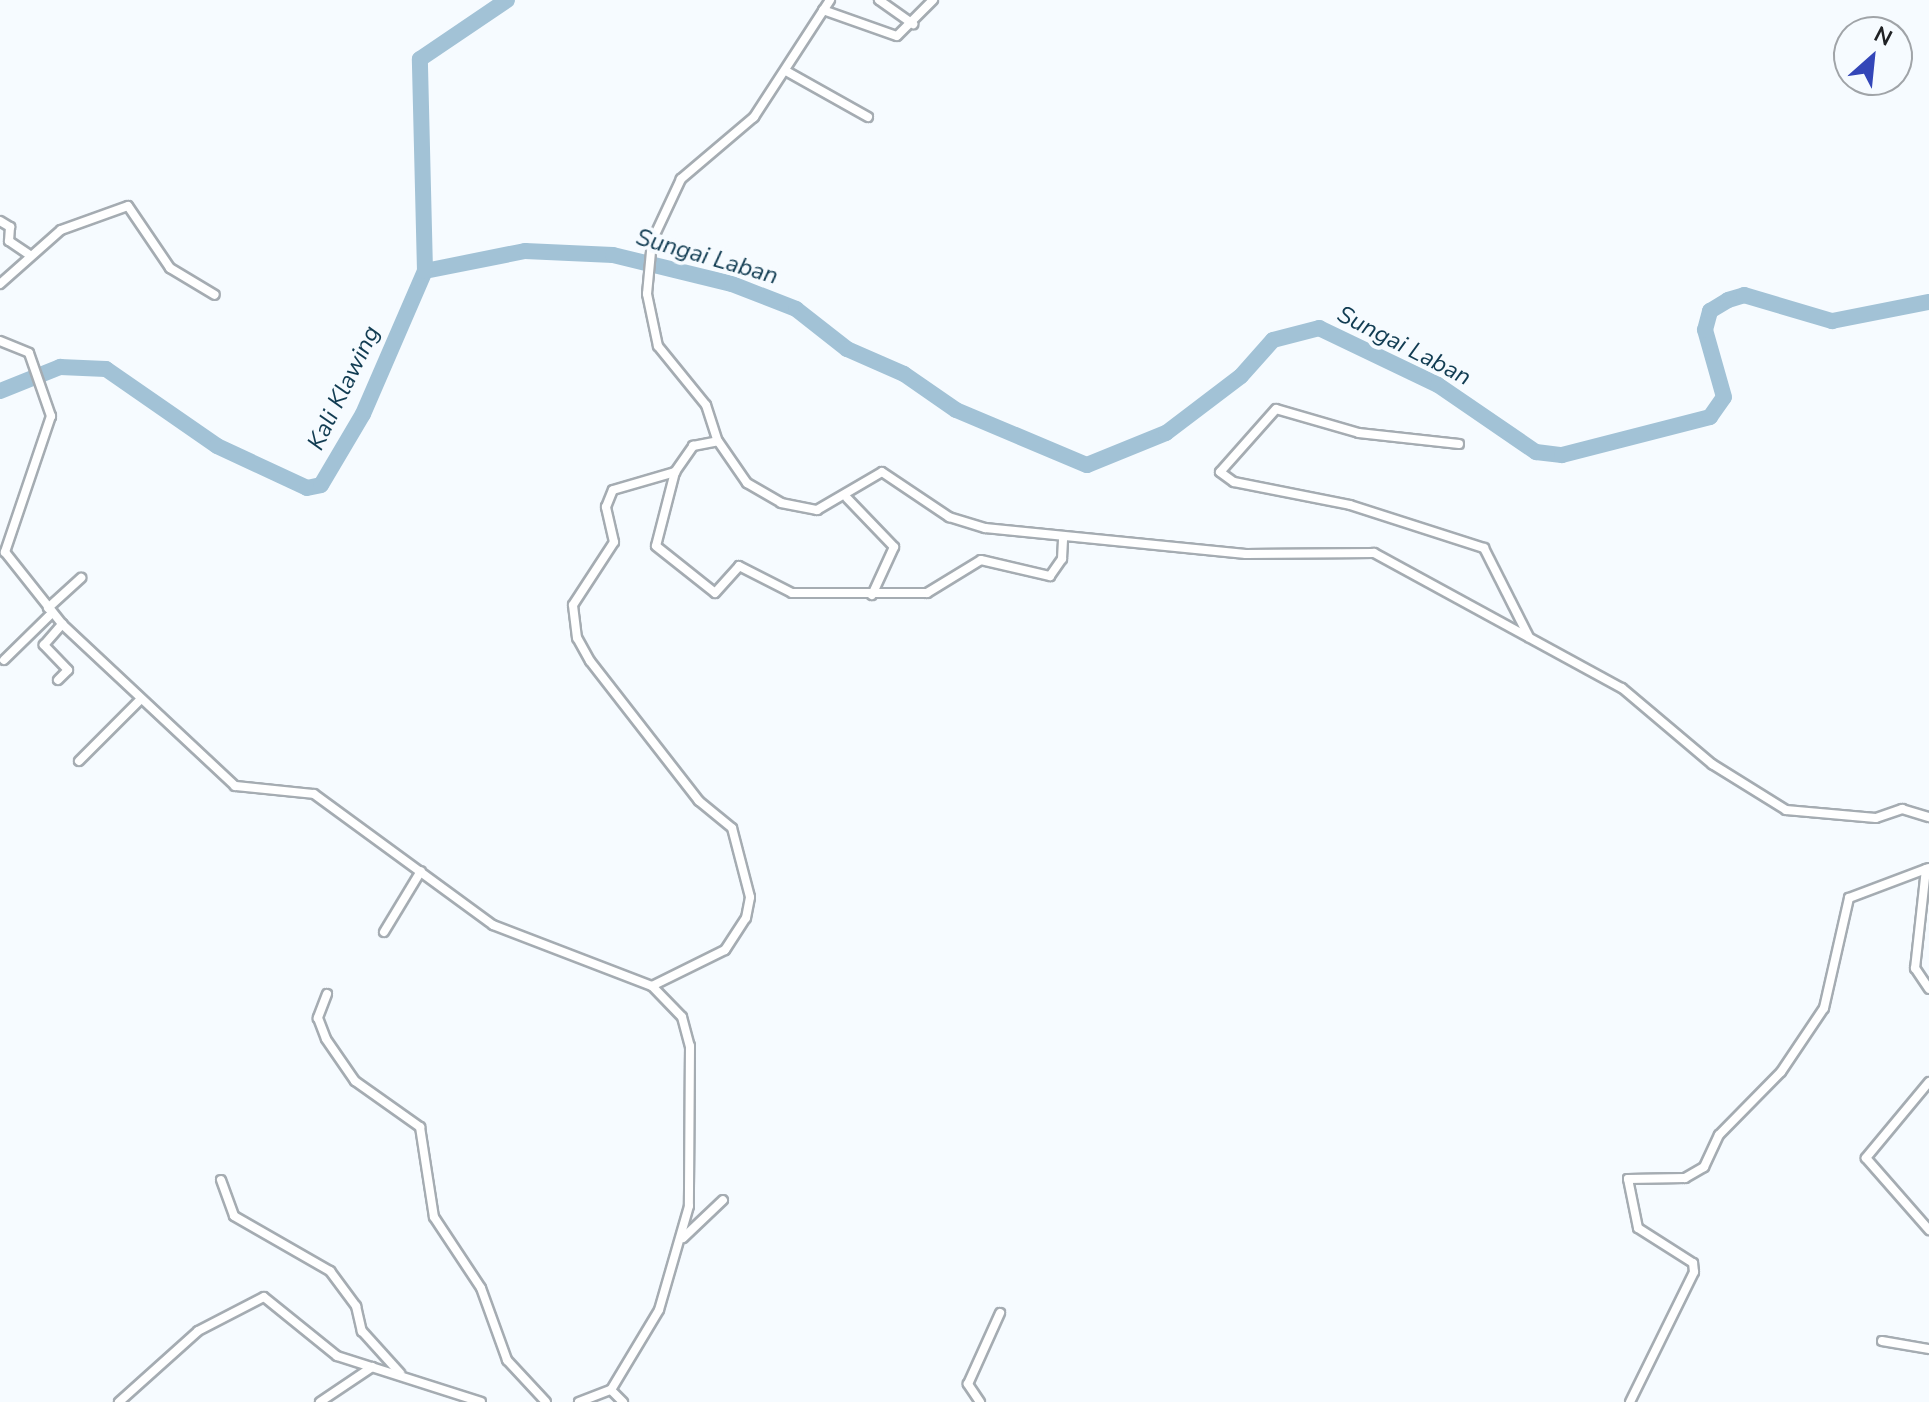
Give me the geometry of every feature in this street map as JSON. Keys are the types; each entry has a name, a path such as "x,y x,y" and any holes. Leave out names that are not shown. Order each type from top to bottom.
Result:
{"street":[{"path":"830,0 754,117 681,179 652,241 647,294 658,346 706,405 718,441 735,470 765,496 817,510 847,498 882,472 954,519 1063,537 1246,554 1374,553 1622,688 1712,764 1786,810 1876,818 1902,809 1929,817"},
{"path":"879,0 913,24"},
{"path":"823,10 890,36 913,24 933,0"},
{"path":"786,71 868,117"},
{"path":"0,284 28,254 79,220 128,206 170,268 215,295"},
{"path":"0,221 10,227 9,241 28,254"},
{"path":"0,341 24,349 36,369 42,383 48,435 2,549 62,624 235,786 258,794 309,791 509,933 652,986 672,1001 690,1046 683,1238 659,1310 611,1390 579,1402"},
{"path":"1459,444 1359,433 1276,409 1220,472 1234,482 1350,505 1484,548 1529,637"},
{"path":"718,441 693,446 675,472 656,546 697,582 716,593 739,566 792,593 872,595 938,590 981,560 1050,576 1062,559 1063,537"},
{"path":"652,986 725,950 746,918 750,897 732,828 699,801 610,688 580,645 573,615 582,581 614,542 606,507 613,490 675,472"},
{"path":"847,498 894,547 872,595"},
{"path":"4,660 81,578"},
{"path":"58,680 68,670 44,645 62,624"},
{"path":"79,761 140,700"},
{"path":"1630,1402 1643,1384 1694,1272 1693,1263 1638,1228 1628,1179 1685,1178 1704,1167 1719,1135 1781,1072 1824,1008 1849,898 1928,868 1915,968 1929,989"},
{"path":"384,932 421,871"},
{"path":"327,994 318,1008 326,1039 355,1081 420,1127 434,1217 481,1288 507,1360 546,1402"},
{"path":"1929,1082 1866,1158 1929,1230"},
{"path":"221,1180 234,1216 330,1271 356,1306 362,1331 401,1373"},
{"path":"683,1238 723,1200"},
{"path":"119,1402 198,1331 256,1298 274,1304 337,1356 401,1373 481,1402"},
{"path":"980,1402 968,1384 1000,1313"},
{"path":"1882,1341 1929,1349"},
{"path":"320,1402 372,1367"},
{"path":"611,1390 623,1402"}],"waterway":[{"name":"Kali Klawing","path":"0,391 60,367 106,369 217,446 307,488 321,485 363,414 425,271 420,59 507,0"},
{"name":"Sungai Laban","path":"425,271 525,251 613,255 732,284 796,309 847,349 904,374 956,410 1087,465 1166,433 1241,376 1273,340 1319,328 1438,385 1536,452 1562,455 1710,417 1724,397 1705,330 1710,311 1728,300 1744,295 1832,321 1929,302"}]}
